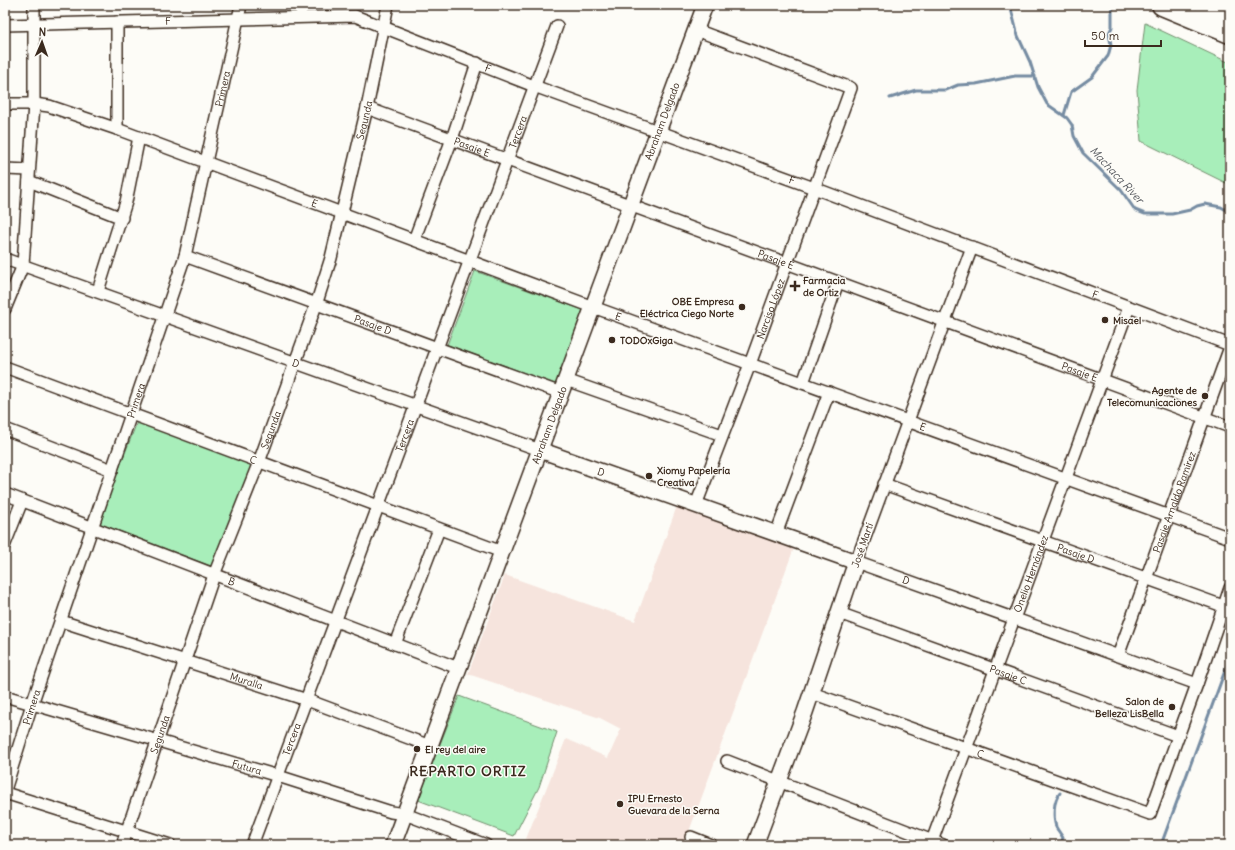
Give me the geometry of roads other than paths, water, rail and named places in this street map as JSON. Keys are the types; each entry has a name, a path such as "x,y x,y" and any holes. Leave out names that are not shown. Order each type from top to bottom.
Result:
{"highway":[{"path":"1162,5 1230,33"},
{"path":"1206,5 1230,15"}],"street":[{"path":"5,309 24,265 34,104 34,5"},
{"name":"Primera","path":"5,791 32,704 185,256 241,5"},
{"name":"Abraham Delgado","path":"393,845 705,5"},
{"name":"F","path":"5,25 355,16 387,10"},
{"name":"Segunda","path":"122,845 214,575 259,462 316,305 331,258 367,108 387,10"},
{"name":"F","path":"355,16 534,86 972,247 1230,346"},
{"path":"117,22 117,128"},
{"name":"Tercera","path":"252,845 438,349 557,26"},
{"name":"Narciso López","path":"696,30 851,88 750,364 696,505"},
{"path":"414,240 452,139 477,63"},
{"name":"E","path":"5,104 34,104 49,106 117,128 594,307 1230,538"},
{"name":"Pasaje E","path":"367,108 1230,427"},
{"path":"98,291 122,218 139,137"},
{"path":"5,169 29,176 122,218"},
{"name":"José Martí","path":"755,845 812,693 884,484 972,247"},
{"name":"Pasaje D","path":"185,256 438,349 722,435"},
{"name":"D","path":"5,258 1197,684"},
{"path":"803,383 838,282"},
{"name":"Onelio Hernández","path":"932,841 1130,307"},
{"name":"Pasaje Arnaldo Ramírez","path":"1118,656 1230,346"},
{"name":"C","path":"5,367 502,552"},
{"path":"776,534 829,392"},
{"path":"5,429 112,470"},
{"name":"Pasaje D","path":"884,484 1223,606"},
{"name":"B","path":"5,494 458,668"},
{"path":"5,544 22,501"},
{"path":"395,644 438,529"},
{"path":"1178,736 1230,588"},
{"name":"Pasaje C","path":"839,613 1178,736"},
{"name":"Muralla","path":"61,621 307,700 430,746"},
{"name":"C","path":"812,693 1150,814 1178,736"},
{"name":"Futura","path":"5,696 278,776 391,812 405,814 486,845"},
{"path":"727,762 943,845"},
{"path":"5,791 170,845"},
{"path":"691,838 711,845"}],"waterway":[{"name":"Machaca River","path":"1010,5 1018,36 1030,62 1038,87 1047,104 1067,118 1072,125 1074,136 1083,153 1121,190 1135,210 1145,214 1172,214 1190,210 1205,204 1221,207 1230,212"},
{"path":"1064,115 1071,92 1092,77 1108,56 1111,45 1109,33 1112,27 1112,5"},
{"path":"890,98 916,90 946,90 958,85 976,84 1015,76 1035,76"},
{"path":"1161,845 1230,657"},
{"path":"1060,793 1056,800 1054,814 1056,827 1063,838 1060,845"}],"place":[{"name":"Farmacia de Ortiz","path":"795,286"},
{"name":"OBE Empresa Eléctrica Ciego Norte","path":"742,307"},
{"name":"Misael","path":"1105,320"},
{"name":"TODOxGiga","path":"612,340"},
{"name":"Agente de Telecomunicaciones","path":"1205,396"},
{"name":"Xiomy Papelería Creativa","path":"649,476"},
{"name":"Salon de Belleza LisBella","path":"1172,707"},
{"name":"El rey del aire","path":"417,749"},
{"name":"IPU Ernesto Guevara de la Serna","path":"620,804"}],"district":[{"name":"REPARTO ORTIZ","path":"468,771"}]}
